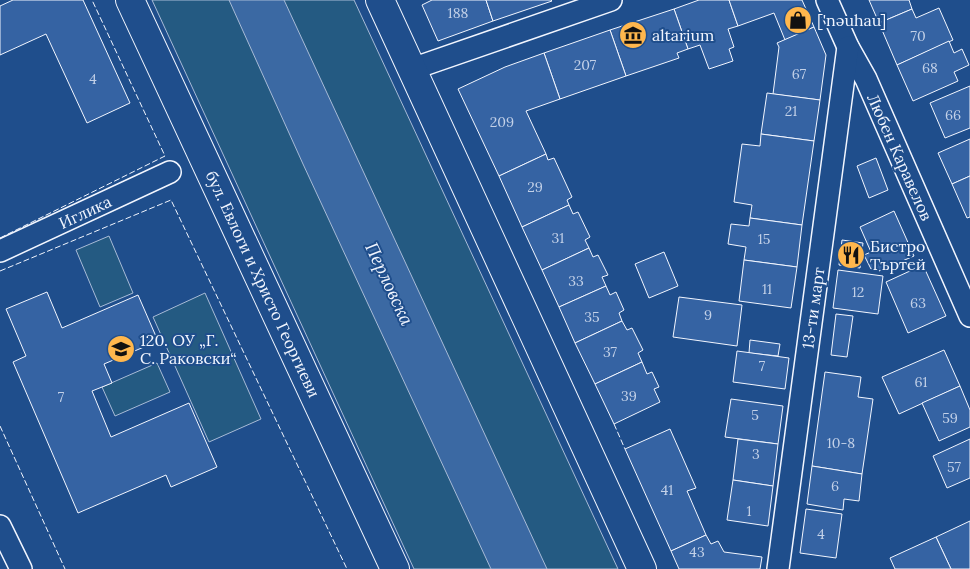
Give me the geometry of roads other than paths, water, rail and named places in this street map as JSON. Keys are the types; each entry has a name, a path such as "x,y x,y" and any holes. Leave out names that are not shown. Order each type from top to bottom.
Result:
{"main road":[{"name":"бул. Евлоги и Христо Георгиеви","path":"130,0 395,569"},
{"path":"380,0 642,569"}],"street":[{"path":"412,69 566,7 611,0"},
{"name":"Любен Каравелов","path":"828,0 848,47 866,79 970,316"},
{"name":"13-ти март","path":"778,569 848,47"},
{"name":"Иглика","path":"0,251 170,172"},
{"path":"0,526 20,569"}],"water":[{"name":"Перловска","path":"229,0 284,0 547,569 491,569"}],"place":[{"name":"['nəuhau]","path":"798,20"},
{"name":"altarium","path":"633,35"},
{"name":"Бистро Търтей","path":"851,255"},
{"name":"120. ОУ „Г. С. Раковски“","path":"121,349"}]}
